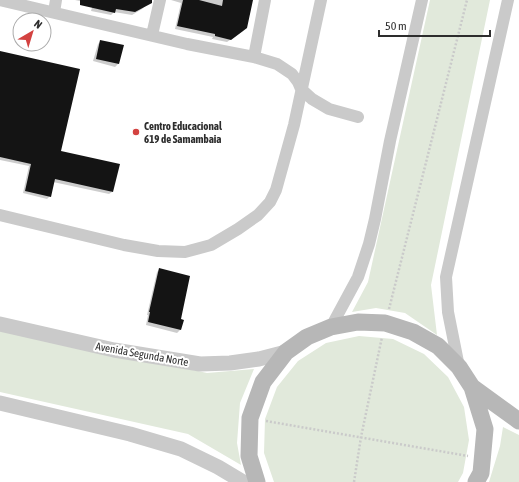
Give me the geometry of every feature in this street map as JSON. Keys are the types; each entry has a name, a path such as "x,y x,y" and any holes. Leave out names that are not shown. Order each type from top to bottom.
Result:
{"main road":[{"path":"257,482 249,456 250,418 263,382 286,352 307,337 331,327 358,322 385,323 413,332 438,346 459,367 472,386 484,429 481,472 476,482"},
{"path":"472,386 519,420"}],"street":[{"path":"0,0 55,6 152,35 187,44 254,57 277,64 292,74 301,89 312,98 329,109 358,117"},
{"path":"152,35 160,0"},
{"path":"254,57 265,0"},
{"path":"0,215 124,245 158,251 185,252 211,245 238,229 258,215 276,190 285,161 321,0"},
{"path":"331,327 358,277 369,244 390,141 422,0"},
{"path":"459,367 448,312 446,278 508,0"},
{"name":"Avenida Segunda Norte","path":"0,324 114,350 200,364 259,360 286,352"},
{"path":"0,403 130,434 181,449 218,467 243,482"}],"path":[{"path":"354,482 361,437 385,323 467,0"},
{"path":"250,418 482,459"}],"shaded area":[{"path":"430,0 490,0 431,285 437,335 405,313 376,308 352,312 368,282"},
{"path":"0,328 207,373 254,369 240,403 237,443 241,465 188,434 0,392"},
{"path":"359,336 393,339 424,354 448,377 464,407 469,440 463,473 458,482 274,482 264,453 265,419 277,387 298,361 326,343"},
{"path":"503,427 519,435 519,482 489,482 500,446"}],"building":[{"path":"80,0 152,0 152,3 135,12 116,9 115,13 80,5"},
{"path":"183,0 199,0 222,6 223,0 253,0 247,28 231,40 215,36 215,34 177,26"},
{"path":"100,40 124,45 119,64 96,59"},
{"path":"0,51 80,69 61,151 120,164 113,192 55,179 51,197 25,191 31,164 0,157"},
{"path":"159,268 190,276 181,319 184,320 181,330 148,322"}],"place":[{"name":"Centro Educacional 619 de Samambaia","path":"136,132"}]}
